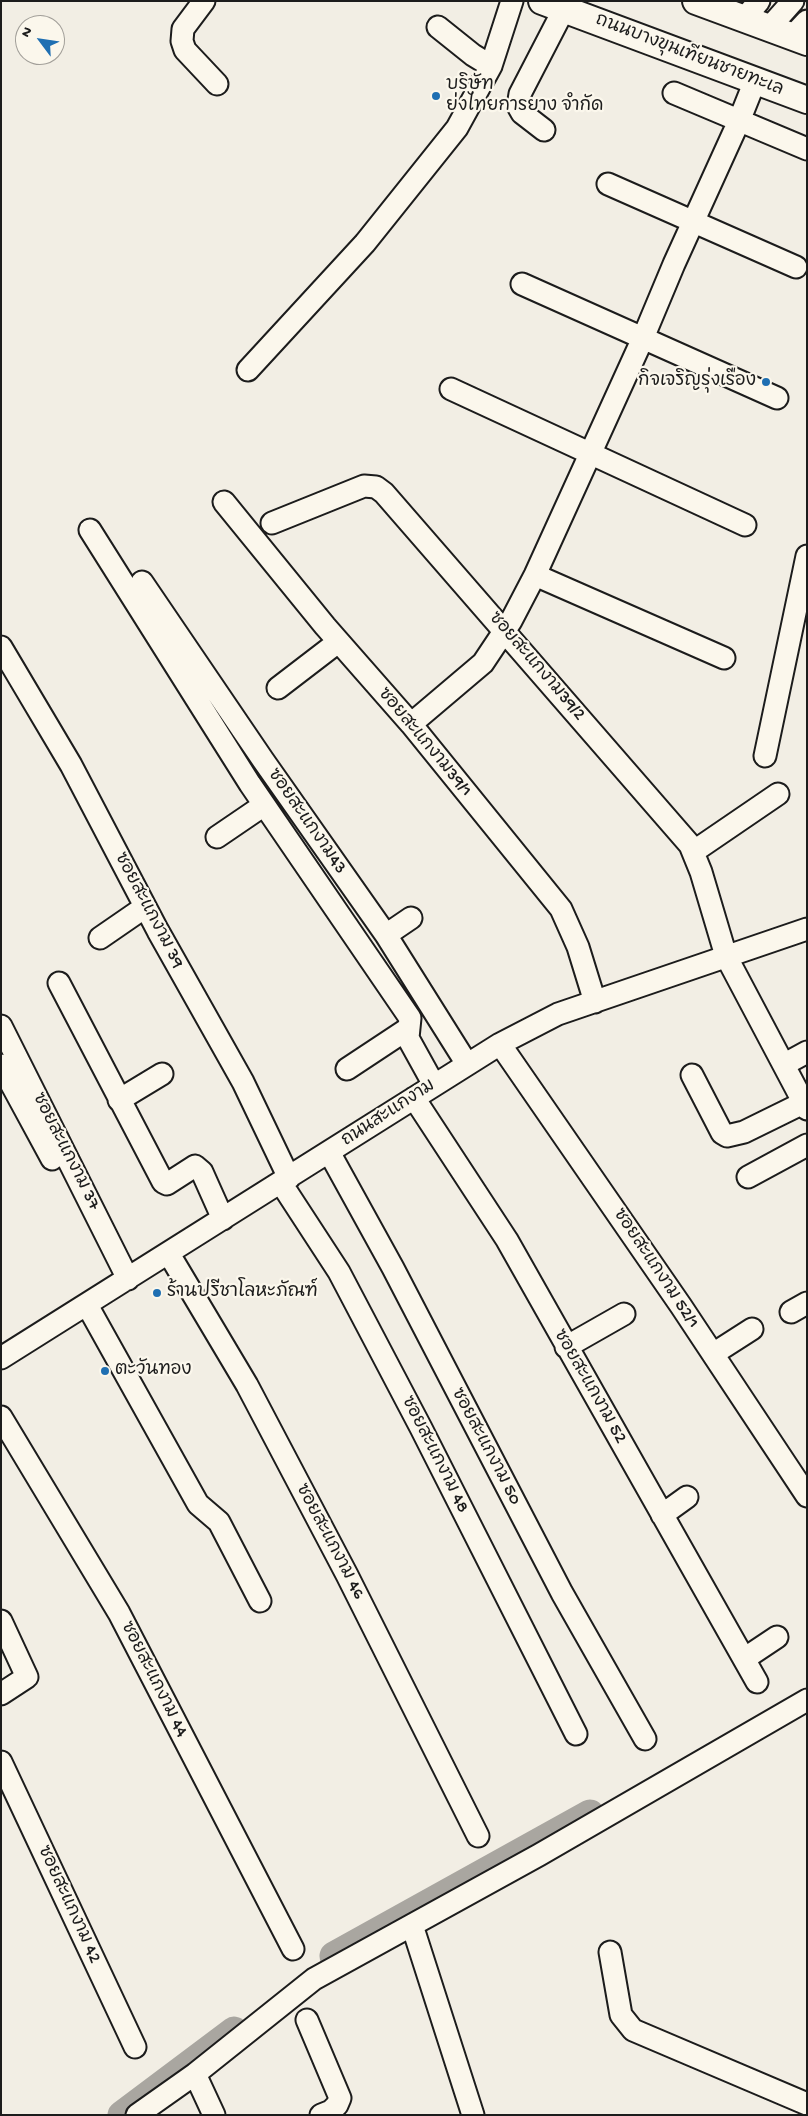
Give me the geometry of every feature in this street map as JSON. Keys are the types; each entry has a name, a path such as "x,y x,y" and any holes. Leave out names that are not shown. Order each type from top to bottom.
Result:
{"main road":[{"path":"696,1 752,10 794,32"},
{"name":"ถนนบางขุนเทียนชายทะเล","path":"553,5 807,100"}],"street":[{"path":"204,1 183,29 182,41 186,50 217,84"},
{"path":"248,370 365,243 457,128 491,66 512,1"},
{"path":"793,1 794,32"},
{"path":"544,130 522,113 518,106 520,94 553,5"},
{"path":"438,27 473,55 491,66"},
{"path":"410,724 483,664 535,575 643,338 755,81"},
{"path":"674,93 807,149"},
{"path":"608,184 796,267"},
{"path":"522,284 777,398"},
{"path":"451,390 746,525"},
{"name":"ซอยสะแกงาม39/2","path":"272,523 364,486 376,486 384,493 690,845 726,956 805,1106"},
{"name":"ซอยสะแกงาม39/1","path":"224,502 338,642 410,724 561,909 578,948 596,1002"},
{"path":"90,530 264,805 410,1018 408,1038 434,1085"},
{"path":"765,756 807,556"},
{"path":"535,575 724,658"},
{"name":"ซอยสะแกงาม43","path":"142,582 263,760 386,934 467,1064"},
{"path":"278,688 338,642"},
{"name":"ซอยสะแกงาม 39","path":"1,647 71,765 146,907 244,1082 285,1180"},
{"path":"693,852 778,794"},
{"path":"217,837 264,805"},
{"path":"100,938 146,907"},
{"path":"386,934 411,918"},
{"name":"ถนนสะแกงาม","path":"1,1358 500,1044 558,1014 807,929"},
{"path":"58,984 163,1182 167,1184 195,1166 202,1172 224,1219"},
{"name":"ซอยสะแกงาม 37","path":"1,1026 6,1060 128,1279"},
{"path":"347,1069 409,1028"},
{"name":"ซอยสะแกงาม 52/1","path":"500,1044 713,1354 807,1496"},
{"path":"784,1064 807,1052"},
{"path":"6,1060 52,1159"},
{"path":"119,1100 162,1074"},
{"path":"692,1075 722,1134 727,1136 744,1132 805,1106"},
{"name":"ซอยสะแกงาม 52","path":"414,1098 507,1240 756,1682"},
{"path":"748,1177 807,1145"},
{"name":"ซอยสะแกงาม 50","path":"329,1152 393,1268 562,1593 645,1739"},
{"name":"ซอยสะแกงาม 48","path":"285,1180 339,1272 421,1428 576,1734"},
{"name":"ซอยสะแกงาม 46","path":"169,1254 247,1385 347,1575 478,1836"},
{"path":"87,1305 198,1504 219,1522 260,1601"},
{"path":"566,1347 624,1314"},
{"path":"713,1354 752,1329"},
{"name":"ซอยสะแกงาม 44","path":"1,1418 119,1614 293,1949"},
{"path":"662,1515 688,1497"},
{"path":"1,1621 27,1677 1,1694"},
{"path":"744,1659 777,1637"},
{"path":"137,2115 195,2074 314,1979 539,1855 807,1700"},
{"name":"ซอยสะแกงาม 42","path":"1,1762 135,2047"},
{"path":"412,1925 472,2115"},
{"path":"610,1952 621,2015 633,2030 807,2104"},
{"path":"307,2020 340,2098 337,2105 331,2111 321,2115"},
{"path":"195,2074 214,2115"}],"waterway":[{"path":"334,1956 590,1814"},
{"path":"122,2115 234,2031"}],"place":[{"name":"บริษัท ย่งไทยการยาง จำกัด","path":"436,96"},
{"name":"กิจเจริญรุ่งเรือง","path":"766,382"},
{"name":"ร้านปรีชาโลหะภัณฑ์","path":"157,1293"},
{"name":"ตะวันทอง","path":"105,1371"}]}
